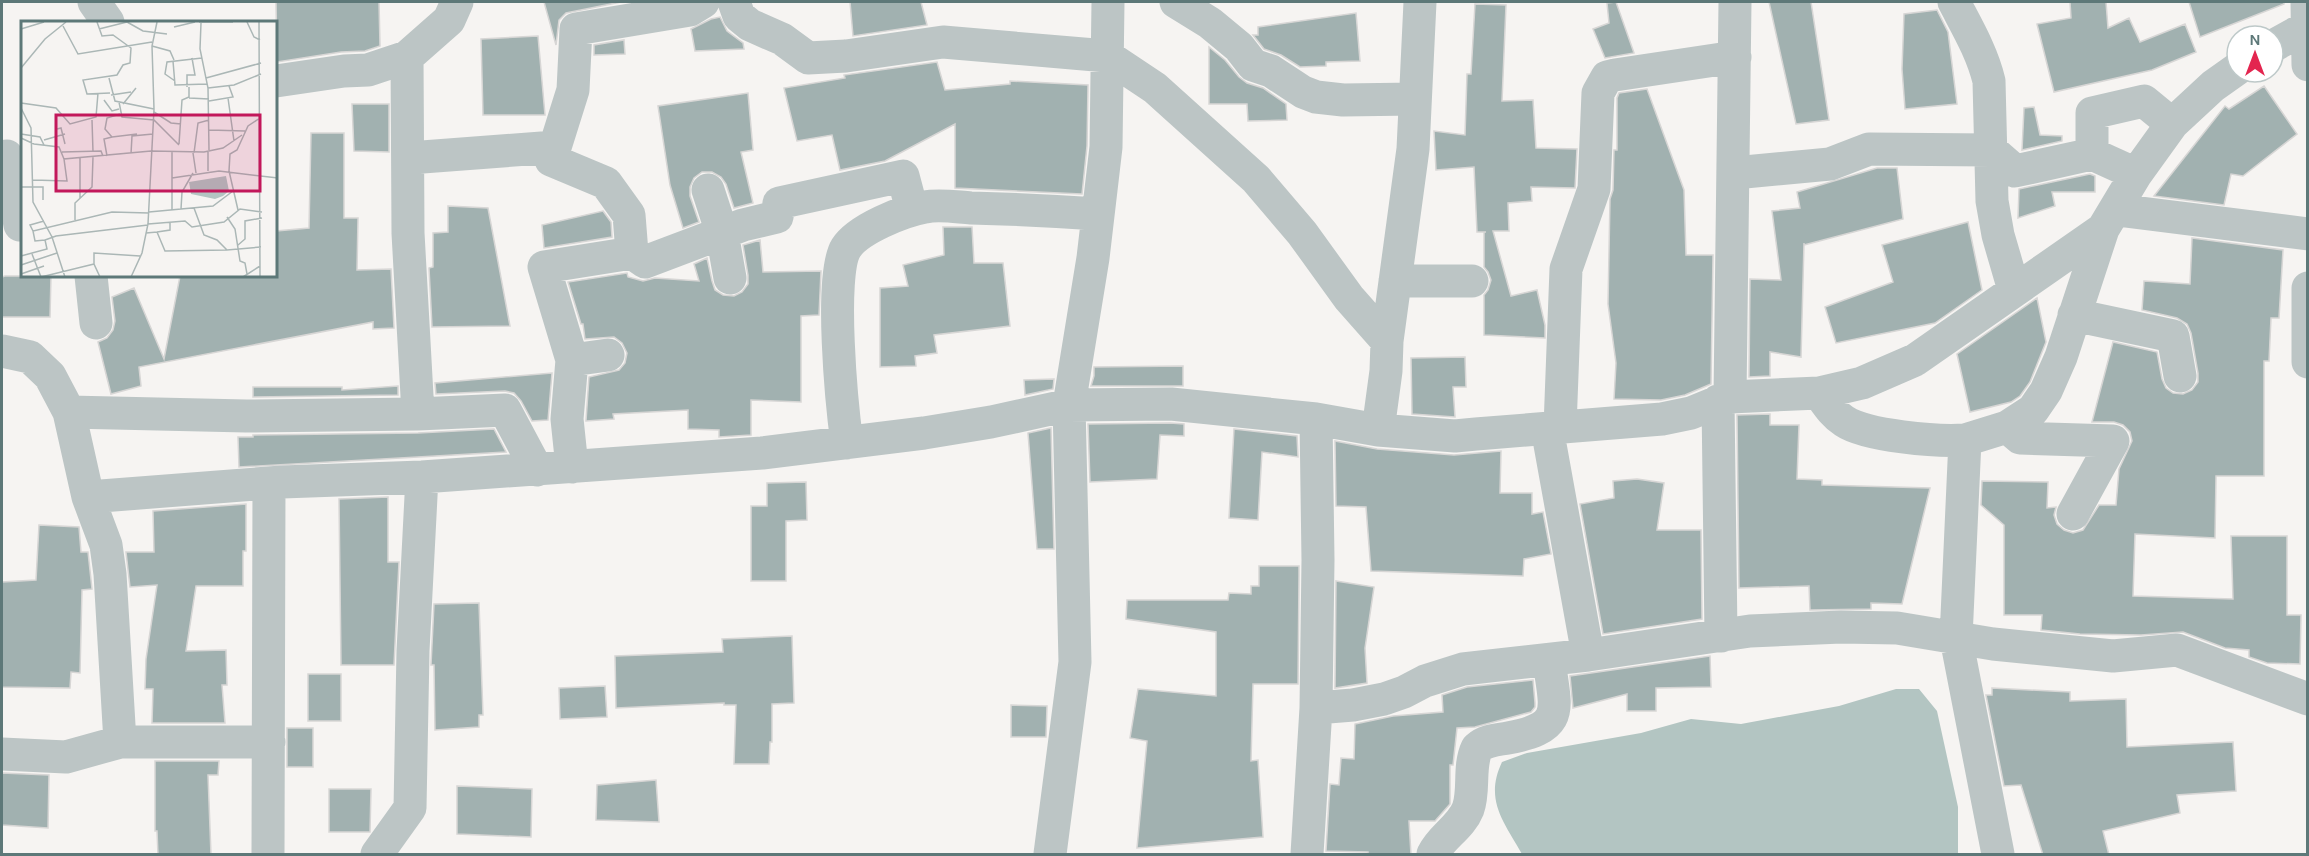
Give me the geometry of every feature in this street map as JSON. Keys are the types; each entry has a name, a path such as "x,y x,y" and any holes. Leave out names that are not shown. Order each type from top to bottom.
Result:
{"street":[{"path":"94,2 107,21"},
{"path":"278,81 368,70 407,57 449,20 457,2"},
{"path":"632,253 629,215 606,183 551,159 573,90 576,29 690,10 704,2"},
{"path":"734,2 740,16 750,25 782,39 804,57 813,59 943,42 1107,56 1155,88 1256,179 1302,233 1349,297 1387,340"},
{"path":"1050,855 1075,662 1069,405 1106,147 1108,2"},
{"path":"1176,2 1210,23 1239,46 1253,65 1271,71 1303,92 1316,97 1343,100 1415,99"},
{"path":"1378,430 1386,371 1387,340 1413,149 1420,2"},
{"path":"1721,636 1724,399 1734,173 1735,2"},
{"path":"1954,2 1985,65 1989,81 1992,201 1998,235 2014,290"},
{"path":"2285,35 2306,15"},
{"path":"2306,15 2307,65"},
{"path":"407,57 408,233 418,414"},
{"path":"1588,655 1553,427 1566,269 1594,189 1597,165 1595,134 1598,93 1607,77 1736,57"},
{"path":"1819,393 1831,410 1846,423 1862,428 1944,441 1965,440 2007,427 2033,410 2046,391 2061,357 2074,315 2110,219 2136,174 2172,124 2225,78"},
{"path":"2092,154 2092,113 2144,101 2172,124"},
{"path":"409,158 555,147"},
{"path":"1734,173 1830,164 1869,149 1991,150 2015,171 2092,154 2136,174"},
{"path":"10,155 15,226"},
{"path":"572,467 567,419 572,360 544,267 632,253 645,262 743,225 777,217 779,203 903,176 912,210"},
{"path":"708,190 722,233 730,278"},
{"path":"847,443 841,400 838,285 845,249 859,235 912,210 927,206 1098,214"},
{"path":"88,496 537,470 762,453 991,422 1069,405 1171,404 1316,420 1378,430 1455,435 1677,417 1724,399 1819,393 1862,383 1915,360 2110,219 2307,234"},
{"path":"91,278 96,322"},
{"path":"1395,281 1472,281"},
{"path":"2307,288 2307,362"},
{"path":"2074,315 2173,336 2180,376"},
{"path":"2,351 30,357 50,376 69,412 88,496 99,522 108,555 120,742"},
{"path":"572,360 608,355"},
{"path":"69,412 246,416 418,414 505,410 537,470"},
{"path":"1307,855 1316,708 1318,560 1316,420"},
{"path":"2007,427 2020,438 2113,441 2073,514"},
{"path":"1965,440 1956,638 1998,855"},
{"path":"377,855 410,808 413,651 422,477"},
{"path":"268,855 269,484"},
{"path":"1316,708 1353,705 1384,699 1425,681 1463,669 1588,655 1759,631 1841,627 1897,628 1993,644 2113,656 2177,650 2307,699"},
{"path":"1433,855 1443,840 1463,819 1468,807 1471,772 1477,748 1488,741 1545,727 1552,717 1554,706 1549,660"},
{"path":"2,754 66,757 120,742 269,742"}],"shaded area":[{"path":"1896,689 1919,689 1937,711 1958,807 1958,854 1522,854 1498,810 1495,788 1502,762 1527,753 1641,733 1691,719 1741,724 1839,706"}],"building":[{"path":"276,2 379,2 380,46 365,51 341,52 278,62"},
{"path":"544,2 621,2 566,13 559,20 556,45"},
{"path":"850,2 921,2 927,25 853,36"},
{"path":"1616,2 1634,53 1605,58 1593,29 1609,23 1607,3"},
{"path":"1769,2 1811,2 1829,120 1796,124"},
{"path":"2070,2 2106,2 2108,28 2129,18 2140,42 2185,24 2196,52 2152,70 2054,92 2037,24 2071,18"},
{"path":"2189,2 2284,2 2284,4 2233,24 2225,24 2225,27 2200,37"},
{"path":"1475,4 1506,5 1502,101 1533,100 1536,148 1577,149 1575,188 1531,187 1532,201 1508,203 1509,231 1493,231 1511,296 1537,290 1545,325 1545,338 1484,335 1484,295 1491,280 1484,267 1484,232 1477,232 1474,167 1436,170 1434,131 1465,135 1467,74 1471,74"},
{"path":"1937,10 1948,32 1957,104 1905,109 1902,69 1904,14"},
{"path":"1356,13 1360,61 1326,62 1326,66 1300,67 1281,55 1264,49 1253,35 1258,35 1258,27"},
{"path":"720,17 727,31 743,43 744,49 695,51 691,29"},
{"path":"538,36 545,115 483,115 481,39"},
{"path":"624,40 625,54 594,55 594,45"},
{"path":"1209,47 1247,83 1263,88 1286,104 1287,120 1248,121 1247,104 1209,104"},
{"path":"937,62 945,90 1010,84 1010,81 1088,85 1087,146 1082,194 955,188 955,124 885,161 840,170 832,135 797,141 784,88 845,78 844,75"},
{"path":"2264,86 2297,134 2243,176 2231,174 2224,205 2154,196 2225,106 2229,109"},
{"path":"1647,89 1684,190 1686,255 1713,255 1711,384 1685,395 1661,400 1614,399 1616,363 1608,304 1610,199 1613,190 1614,150 1617,150 1617,98 1619,93"},
{"path":"748,93 753,150 741,152 753,203 734,208 726,184 721,177 712,172 702,172 694,178 690,187 690,196 699,222 683,228 670,185 658,106"},
{"path":"352,104 389,104 389,152 354,151"},
{"path":"2034,107 2040,135 2062,136 2062,141 2022,150 2024,108"},
{"path":"311,133 344,133 344,218 358,218 357,270 391,269 394,328 373,329 373,322 139,367 141,386 111,394 98,342 107,338 113,330 115,321 112,297 134,288 164,359 180,278 278,278 278,231 309,228"},
{"path":"1877,168 1897,168 1903,219 1804,245 1804,243 1801,357 1770,352 1770,376 1749,377 1750,279 1781,280 1772,211 1800,208 1797,192"},
{"path":"2090,174 2095,176 2095,192 2052,192 2055,206 2018,218 2019,189"},
{"path":"448,206 488,208 510,326 432,327 429,268 433,267 433,233 448,232"},
{"path":"603,211 611,222 612,237 544,248 542,225"},
{"path":"1968,222 1982,290 1935,323 1836,343 1825,307 1893,282 1882,245"},
{"path":"943,227 972,227 974,263 1003,263 1010,326 934,335 937,353 915,356 916,366 880,367 880,288 908,286 903,265 944,255"},
{"path":"2192,238 2283,250 2279,318 2271,318 2269,361 2264,361 2264,476 2216,476 2215,538 2135,534 2133,596 2233,599 2231,536 2287,536 2287,615 2301,615 2300,664 2267,663 2249,657 2249,650 2225,648 2183,632 2141,635 2080,634 2041,630 2042,615 2004,615 2004,525 1981,505 1982,481 2048,482 2047,508 2056,507 2054,515 2057,524 2073,533 2083,530 2099,505 2116,505 2119,469 2132,441 2130,432 2123,425 2114,422 2092,422 2113,342 2157,352 2166,388 2173,393 2183,394 2192,390 2198,382 2198,373 2191,333 2187,324 2177,318 2142,310 2144,281 2190,284"},
{"path":"760,240 763,272 821,271 819,315 801,316 801,402 751,400 751,435 719,437 719,430 688,429 688,410 613,414 614,419 586,421 589,377 619,370 625,363 627,353 622,343 614,337 585,339 583,324 581,324 568,282 627,273 628,277 643,281 655,278 699,281 694,264 707,258 715,290 723,295 734,296 742,292 748,284 743,245"},
{"path":"2,277 51,278 50,317 2,317"},
{"path":"2037,298 2046,342 2030,382 2020,396 2011,402 1970,412 1957,354"},
{"path":"1465,357 1466,387 1453,387 1455,417 1412,414 1411,358"},
{"path":"1183,366 1183,386 1091,386 1094,367"},
{"path":"552,373 548,420 532,421 514,393 505,391 436,394 435,383"},
{"path":"1054,379 1053,389 1025,395 1024,380"},
{"path":"398,386 398,395 253,397 253,387 342,387 342,390"},
{"path":"1770,414 1770,425 1799,425 1797,479 1822,480 1822,485 1930,488 1902,604 1871,603 1871,609 1810,610 1809,586 1739,588 1737,415"},
{"path":"1088,424 1184,424 1184,436 1160,435 1157,479 1090,482"},
{"path":"1051,428 1054,549 1037,549 1028,433"},
{"path":"494,429 506,452 239,467 238,437"},
{"path":"1234,429 1297,436 1298,457 1262,452 1258,520 1229,518"},
{"path":"1335,441 1377,449 1454,455 1501,451 1500,493 1532,493 1532,514 1543,512 1551,554 1524,559 1523,576 1371,571 1366,507 1336,506"},
{"path":"1637,479 1664,483 1657,530 1701,530 1702,619 1603,634 1580,504 1614,498 1613,481"},
{"path":"806,482 807,520 786,521 786,581 751,581 751,506 767,506 767,483"},
{"path":"388,497 388,562 399,562 394,665 341,665 339,499"},
{"path":"246,504 243,586 196,586 186,651 226,650 227,685 222,685 225,723 152,723 153,689 145,689 146,659 157,585 130,587 126,552 154,552 153,511"},
{"path":"39,525 79,527 81,552 88,552 92,589 82,590 80,673 71,672 70,688 2,687 2,582 36,580"},
{"path":"1259,566 1299,566 1298,684 1253,684 1251,761 1258,760 1263,837 1137,848 1147,741 1130,738 1138,689 1216,696 1216,632 1126,619 1127,600 1228,600 1229,593 1251,594 1251,586 1259,586"},
{"path":"1336,581 1374,587 1365,648 1367,683 1335,688"},
{"path":"479,603 483,715 479,715 479,727 435,730 434,665 431,665 434,604"},
{"path":"792,636 794,703 772,704 772,742 770,742 769,764 734,764 736,705 724,705 724,703 616,708 615,656 723,652 722,639"},
{"path":"1710,656 1711,687 1656,688 1656,711 1627,711 1627,694 1573,708 1570,676"},
{"path":"308,674 341,674 341,721 308,721"},
{"path":"1533,680 1535,707 1531,712 1475,727 1457,728 1453,765 1450,765 1450,804 1435,821 1409,821 1411,855 1368,855 1368,852 1326,851 1330,784 1339,785 1341,758 1354,759 1355,724 1393,716 1443,712 1442,695 1467,687"},
{"path":"605,686 607,717 560,719 559,688"},
{"path":"1992,688 2070,692 2070,701 2126,699 2127,747 2233,742 2236,791 2177,795 2180,813 2103,831 2109,855 2043,855 2021,785 2004,786 1986,695 1992,695"},
{"path":"1011,705 1047,706 1046,737 1011,737"},
{"path":"287,728 313,728 313,767 287,767"},
{"path":"155,761 219,761 218,775 208,775 211,855 158,855 157,831 155,831"},
{"path":"2,773 49,775 48,828 2,825"},
{"path":"656,780 659,822 596,820 597,785"},
{"path":"457,786 532,789 531,837 457,834"},
{"path":"329,789 371,789 370,832 329,832"}]}
